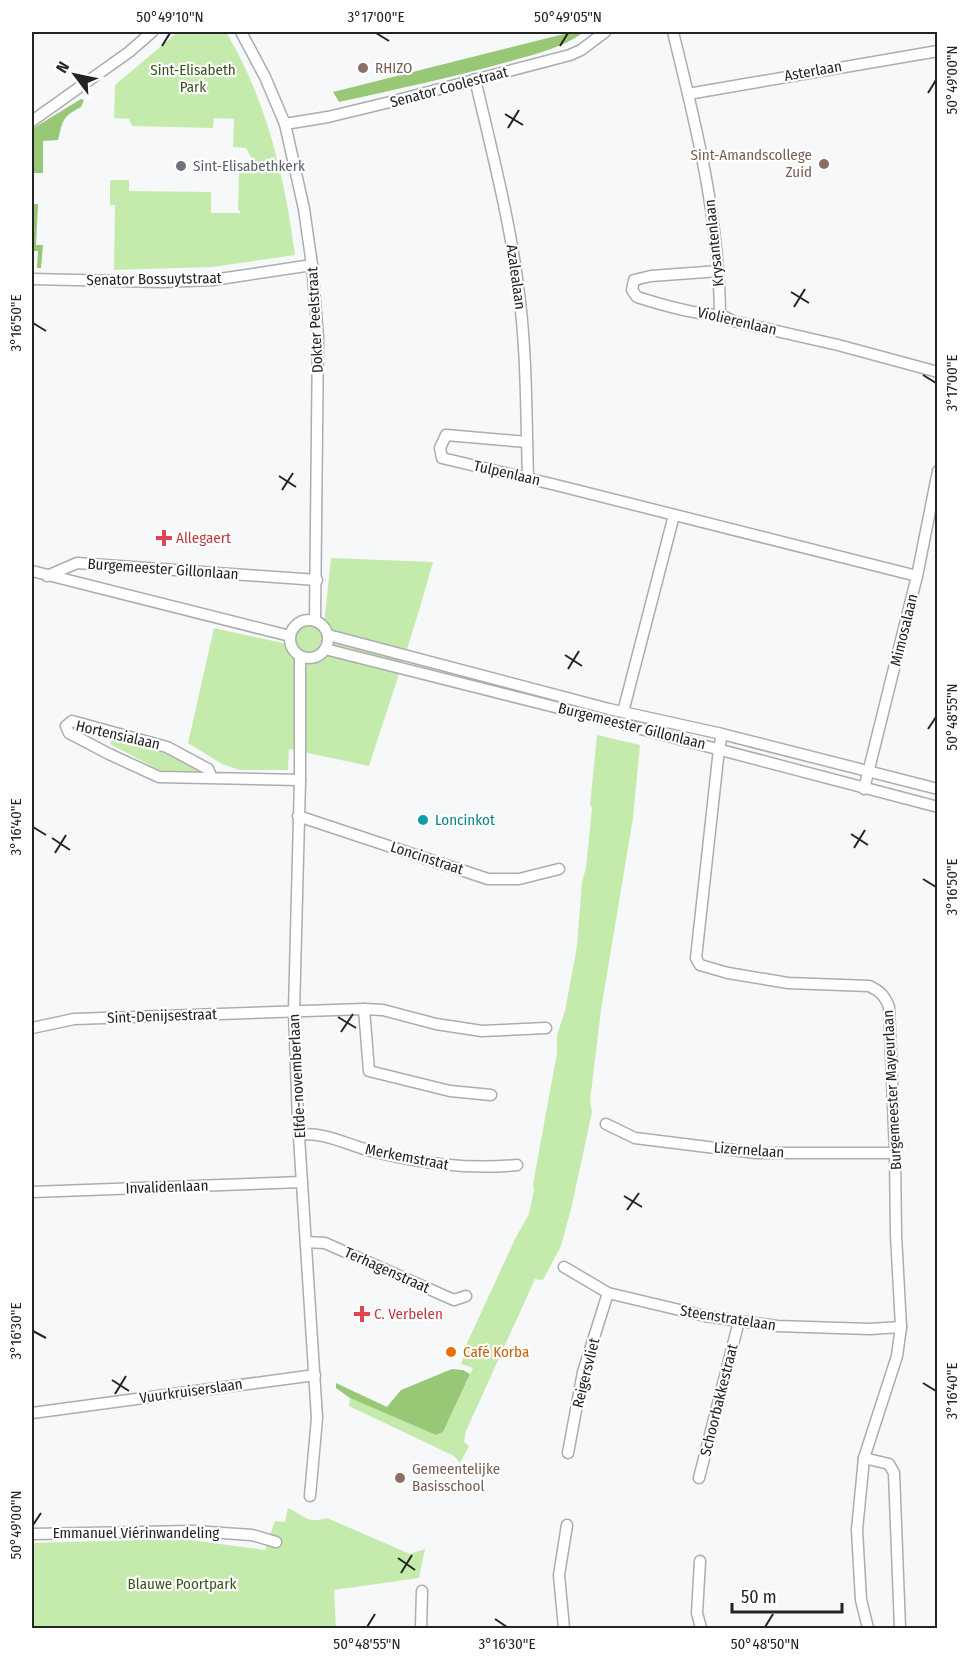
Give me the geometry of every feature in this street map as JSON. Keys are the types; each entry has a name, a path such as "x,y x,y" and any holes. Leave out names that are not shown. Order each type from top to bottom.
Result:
{"street":[{"path":"32,121 129,52 152,32"},
{"name":"Dokter Peelstraat","path":"241,32 265,77 285,124 304,208 312,265 318,337 315,620"},
{"name":"Senator Coolestraat","path":"285,124 380,105 570,55 581,50 605,32"},
{"name":"Krysantenlaan","path":"673,32 705,165 720,271 720,314"},
{"name":"Asterlaan","path":"688,94 938,51"},
{"name":"Azalealaan","path":"475,79 505,204 519,288 524,347 528,478"},
{"name":"Senator Bossuytstraat","path":"32,279 162,282 213,280 312,265"},
{"name":"Violierenlaan","path":"720,271 651,276 634,280 632,290 637,297 647,300 708,314 720,314 733,321 838,345 938,372"},
{"name":"Tulpenlaan","path":"527,442 446,435 440,448 442,458 917,576"},
{"name":"Mimosalaan","path":"864,789 917,576 938,471"},
{"path":"623,712 674,514"},
{"name":"Burgemeester Gillonlaan","path":"47,576 77,563 317,580"},
{"name":"Burgemeester Gillonlaan","path":"32,572 290,636"},
{"path":"300,656 292,647 290,636 294,626 299,622 315,620 324,626 328,635 326,649"},
{"name":"Burgemeester Gillonlaan","path":"328,635 623,712 723,734 938,789"},
{"name":"Burgemeester Gillonlaan","path":"300,656 315,657 326,649 938,807"},
{"name":"Elfde-novemberlaan","path":"300,656 300,780 294,1011 299,1134 317,1418 310,1496"},
{"name":"Hortensialaan","path":"212,778 208,769 167,747 72,721 66,726 69,733 159,777 300,780"},
{"name":"Burgemeester Mayeurlaan","path":"723,734 719,749 696,958 700,965 788,983 868,986 879,990 889,1007 901,1327 897,1356 864,1458 857,1530 861,1600 868,1629"},
{"name":"Loncinstraat","path":"298,816 488,879 519,879 559,869"},
{"path":"364,1009 369,1071 450,1091 491,1095"},
{"name":"Sint-Denijsestraat","path":"32,1028 74,1019 364,1009 382,1010 436,1024 482,1031 546,1029"},
{"name":"Lizernelaan","path":"606,1124 634,1138 756,1153 895,1153"},
{"name":"Merkemstraat","path":"299,1134 310,1133 362,1149 442,1166 494,1168 517,1165"},
{"name":"Invalidenlaan","path":"32,1192 302,1182"},
{"name":"Terhagenstraat","path":"306,1242 325,1243 454,1300 466,1296"},
{"name":"Steenstratelaan","path":"564,1267 608,1293 655,1306 739,1322 777,1326 870,1329 901,1327"},
{"name":"Reigersvliet","path":"568,1453 584,1372 608,1293"},
{"name":"Schoorbakkestraat","path":"699,1478 739,1322"},
{"name":"Vuurkruiserslaan","path":"32,1413 315,1375"},
{"path":"864,1458 889,1464 894,1473 900,1629"},
{"path":"564,1629 559,1575 567,1525"},
{"name":"Emmanuel Viérinwandeling","path":"32,1534 193,1531 252,1535 276,1542"},
{"path":"700,1561 697,1613 700,1629"},
{"path":"421,1629 422,1591"}],"green space":[{"name":"Sint-Elisabeth Park","path":"178,32 226,32 240,57 272,139 286,197 295,255 212,267 114,270 115,205 110,205 110,181 112,180 129,180 129,191 211,192 211,213 240,213 238,210 239,173 245,173 245,169 251,166 252,159 246,148 233,147 234,119 214,118 213,128 132,126 129,119 114,118 115,85"},
{"path":"572,32 584,32 549,50 426,83 339,102 333,92"},
{"path":"81,99 84,100 81,107 64,120 58,140 43,141 43,173 32,173 32,129"},
{"path":"32,204 38,204 36,245 43,245 41,268 37,268 38,251 32,251"},
{"path":"331,558 433,562 369,766 289,749 288,770 240,770 222,764 188,743 214,628 287,644 300,622 310,620 324,625"},
{"path":"597,735 640,745 633,818 601,1010 590,1101 592,1112 561,1246 543,1280 535,1279 466,1431 464,1442 469,1446 460,1463 454,1456 349,1406 350,1398 437,1435 443,1432 473,1368 461,1364 464,1356 462,1354 529,1214 534,1190 533,1184 557,1053 557,1035 565,1011 577,946 582,882 586,868 592,808 590,805"},
{"path":"111,740 169,754 198,770 196,772 161,771 110,744"},
{"path":"452,1369 463,1370 470,1374 443,1432 436,1435 350,1398 336,1388 336,1383 387,1407 401,1390"},
{"name":"Blauwe Poortpark","path":"288,1508 310,1520 327,1518 410,1554 425,1549 419,1578 334,1590 336,1628 32,1628 32,1543 182,1539 265,1550 275,1521 285,1522"}],"place":[{"name":"RHIZO","path":"363,68"},
{"name":"Sint-Amandscollege Zuid","path":"824,164"},
{"name":"Sint-Elisabethkerk","path":"181,166"},
{"name":"Allegaert","path":"164,538"},
{"name":"Loncinkot","path":"423,820"},
{"name":"C. Verbelen","path":"362,1314"},
{"name":"Café Korba","path":"451,1352"},
{"name":"Gemeentelijke Basisschool","path":"400,1478"}]}
